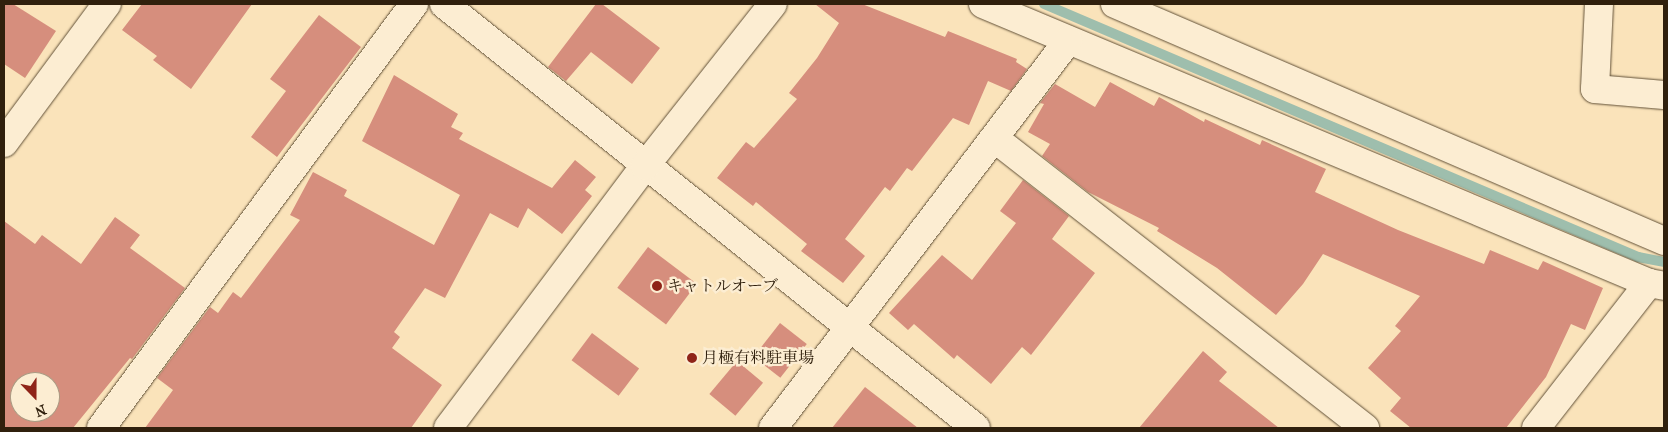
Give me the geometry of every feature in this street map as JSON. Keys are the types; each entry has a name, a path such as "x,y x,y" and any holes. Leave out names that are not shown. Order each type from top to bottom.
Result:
{"street":[{"path":"4,143 107,4"},
{"path":"101,428 414,4"},
{"path":"444,4 976,428"},
{"path":"448,428 645,166 774,4"},
{"path":"983,4 1068,41 1656,284 1536,428"},
{"path":"1115,4 1664,241"},
{"path":"1599,4 1595,89 1664,95"},
{"path":"772,428 1068,41"},
{"path":"994,138 1364,428"}],"building":[{"path":"4,4 13,4 56,31 25,78 4,64"},
{"path":"142,4 252,4 191,89 153,60 157,56 122,30"},
{"path":"596,4 602,4 660,48 632,84 591,52 566,81 548,67"},
{"path":"815,4 862,4 945,37 948,31 1017,59 1016,62 1027,69 1011,91 988,81 969,125 953,118 912,171 907,168 890,191 885,187 845,239 865,256 843,283 801,251 807,244 756,202 753,206 717,178 746,142 754,148 797,99 789,93 817,58 839,23"},
{"path":"319,15 361,47 277,157 251,137 286,91 270,79"},
{"path":"394,75 458,114 451,127 463,133 459,139 552,188 575,160 596,177 585,190 592,196 562,234 528,208 518,228 490,213 445,298 425,288 394,332 400,337 392,348 442,385 411,428 145,428 173,390 157,378 210,307 218,313 233,292 241,298 300,220 290,215 313,172 347,190 344,196 434,245 460,195 362,141"},
{"path":"1110,82 1154,106 1159,97 1204,122 1205,119 1260,145 1262,140 1326,169 1315,192 1398,230 1484,264 1490,250 1538,270 1543,261 1603,288 1585,330 1571,324 1546,377 1506,428 1411,428 1390,411 1401,398 1368,368 1401,331 1395,326 1420,296 1323,254 1303,284 1276,315 1217,268 1157,231 1159,228 1088,192 1042,156 1050,144 1028,132 1044,104 1040,103 1055,84 1095,107"},
{"path":"1023,180 1069,216 1052,239 1095,273 1031,355 1022,347 991,384 957,355 954,359 914,324 908,330 889,313 942,255 972,280 1016,223 1000,211"},
{"path":"115,217 140,235 130,248 185,288 132,359 130,358 73,428 4,428 4,221 35,244 42,235 81,264"},
{"name":"キャトルオーブ","path":"648,247 697,284 666,324 617,288"},
{"path":"780,323 807,344 780,378 754,357"},
{"path":"592,333 639,369 619,396 572,360"},
{"path":"1203,351 1227,372 1219,381 1279,428 1139,428"},
{"path":"737,361 763,383 735,416 709,394"},
{"path":"865,387 918,428 832,428"}],"waterway":[{"path":"1044,4 1638,257 1664,262"}],"place":[{"name":"キャトルオーブ","path":"657,286"},
{"name":"月極有料駐車場","path":"692,358"}]}
